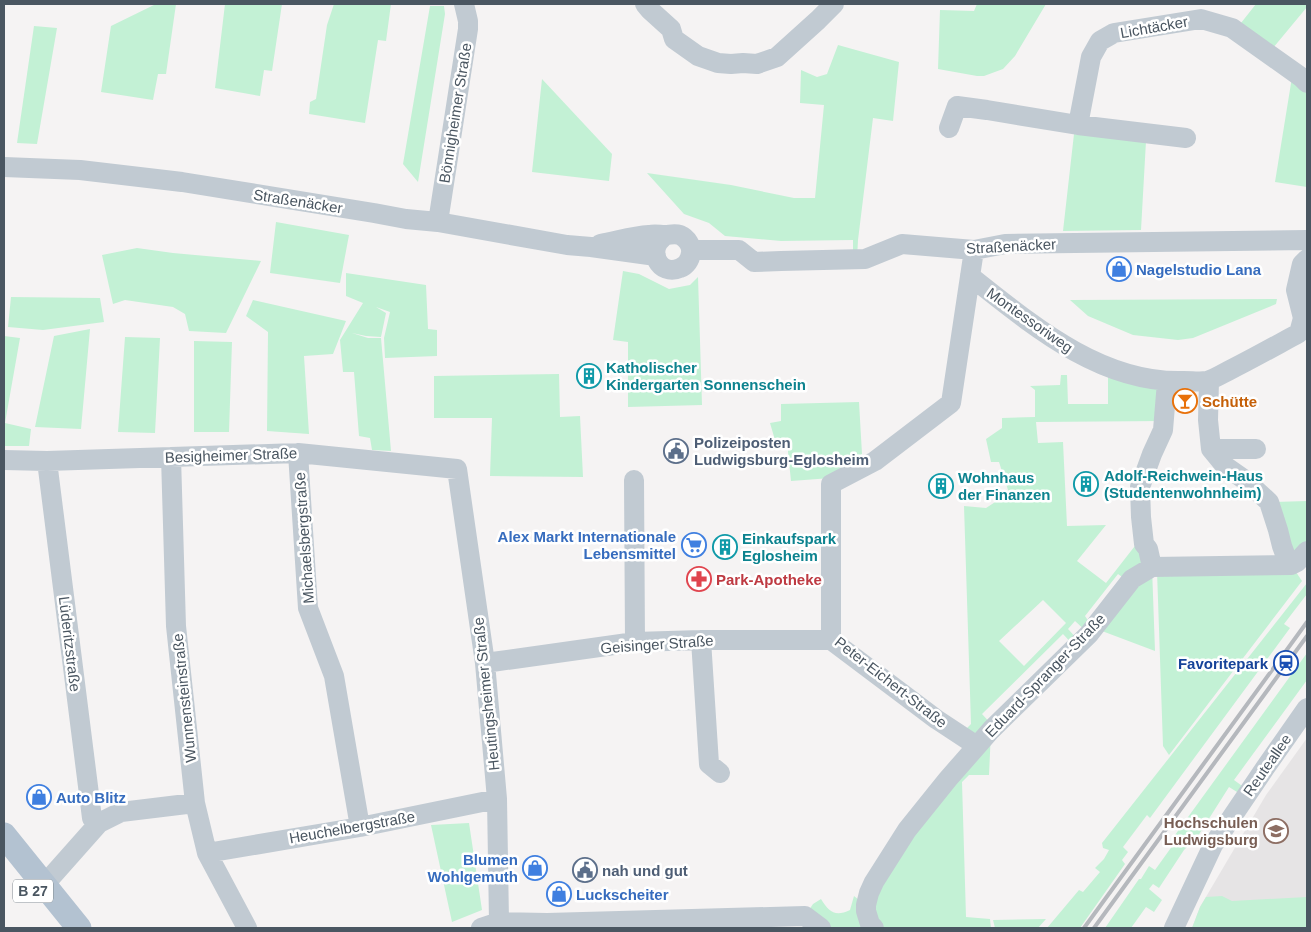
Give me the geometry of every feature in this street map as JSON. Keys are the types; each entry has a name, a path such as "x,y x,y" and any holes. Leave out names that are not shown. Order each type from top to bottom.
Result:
{"main road":[{"name":"B 27","path":"4,836 79,928"},
{"name":"B 27","path":"4,855 60,928"}],"street":[{"name":"Bönnigheimer Straße","path":"438,222 468,29 464,4"},
{"path":"645,4 671,30 674,39 698,56 718,63 757,64 777,57 834,4"},
{"name":"Lichtäcker","path":"1078,125 1092,57 1100,41 1114,34 1201,19 1232,28 1301,77 1307,84"},
{"path":"949,128 957,106 1078,125 1186,138"},
{"name":"Straßenäcker","path":"4,167 80,170 251,193 406,220 438,222 567,245 656,256 660,265 666,269 673,270 680,269 686,265 690,259 691,250 686,239 680,235 673,234 639,236 591,247"},
{"path":"656,256 654,252 656,245 666,235"},
{"name":"Straßenäcker","path":"691,250 738,250 754,262 865,258 902,244 974,250 1005,244 1307,239"},
{"name":"Peter-Eichert-Straße","path":"974,250 951,403 875,461 831,484 831,640 934,718 977,746"},
{"name":"Montessoriweg","path":"970,276 1053,339 1086,357 1123,373 1167,382 1209,380 1257,357 1299,333 1303,318 1296,290 1302,264 1307,259"},
{"path":"1209,380 1208,420 1211,448 1225,466 1246,480 1269,502 1289,565"},
{"path":"1167,382 1163,430 1140,487 1144,544 1148,549 1152,567 1289,565 1297,562 1307,551"},
{"path":"1211,448 1256,449"},
{"name":"Besigheimer Straße","path":"4,460 47,462 298,453 457,469"},
{"name":"Michaelsbergstraße","path":"298,453 308,608 334,676 360,827"},
{"name":"Wunnensteinstraße","path":"171,457 176,626 195,803 207,853 247,928"},
{"name":"Lüderitzstraße","path":"47,462 92,818 99,823"},
{"name":"Heutingsheimer Straße","path":"457,469 485,663 498,799 490,925"},
{"path":"634,480 634,642"},
{"name":"Eduard-Spranger-Straße","path":"866,927 868,918 866,905 869,893 906,830 990,730 1089,634 1132,579 1152,567"},
{"path":"701,640 709,764 720,773"},
{"name":"Geisinger Straße","path":"485,663 634,642 831,640"},
{"name":"Reuteallee","path":"1174,928 1213,845 1307,708"},
{"name":"Heuchelbergstraße","path":"207,853 360,827 498,799"},
{"path":"43,883 52,876 99,823 129,810 195,803"},
{"path":"490,925 805,916 821,928"}],"shaded area":[{"name":"Hochschulen Ludwigsburg","path":"1307,738 1307,928 1192,928 1200,907 1266,795"}],"green space":[{"path":"156,4 176,4 166,74 158,74 153,100 101,92 111,26"},
{"path":"225,4 282,4 272,71 264,70 260,96 215,88"},
{"path":"334,4 391,4 386,41 378,40 365,123 309,114 310,102 316,99 327,25"},
{"path":"977,4 1046,4 1015,56 1003,69 984,76 977,76 938,69 940,10 974,11"},
{"path":"1256,4 1307,4 1307,7 1273,48 1241,23"},
{"path":"430,6 444,6 445,14 418,182 403,164"},
{"path":"34,26 57,28 37,144 17,143"},
{"path":"838,45 899,62 893,121 873,118 857,259 853,259 853,240 781,241 725,236 709,223 684,214 647,173 731,185 794,198 815,198 824,105 800,103 801,70 817,77 827,74"},
{"path":"1293,71 1307,84 1307,187 1275,182"},
{"path":"542,79 612,154 609,181 532,172"},
{"path":"1074,134 1146,141 1141,230 1063,231"},
{"path":"276,222 349,235 340,283 270,273"},
{"path":"137,248 261,261 226,333 189,331 185,314 173,307 125,300 113,304 102,255"},
{"path":"623,271 639,274 669,289 690,285 698,277 702,405 628,407 628,342 613,340"},
{"path":"346,273 426,285 428,329 437,330 437,356 385,358 384,338 390,312 376,307 386,313 381,337 352,333 368,338 381,338 391,451 372,450 370,438 359,436 354,372 343,372 340,340 363,303 346,296"},
{"path":"11,297 100,298 104,322 43,330 8,327"},
{"path":"1277,299 1276,304 1193,338 1178,340 1133,335 1088,316 1070,300"},
{"path":"253,300 346,321 333,354 304,356 309,434 267,431 268,332 246,316"},
{"path":"90,329 81,429 35,427 54,336"},
{"path":"4,336 20,338 5,423 31,429 29,446 4,446"},
{"path":"125,337 160,338 155,433 118,432"},
{"path":"194,341 232,342 229,432 194,432"},
{"path":"559,374 560,417 580,416 583,477 490,476 492,418 434,418 434,376"},
{"path":"1061,375 1067,375 1068,404 1108,404 1108,375 1167,382 1164,421 1036,422 1038,443 1063,442 1067,526 1106,525 1077,561 1106,583 1138,542 1152,567 1155,651 1094,628 1089,634 1075,621 1068,629 1080,642 1075,647 1063,634 982,714 994,727 991,731 989,775 969,775 962,782 966,917 990,919 991,928 821,928 805,916 813,904 821,899 830,910 840,913 850,910 854,896 865,905 977,747 960,735 971,724 964,506 986,508 1009,493 999,462 991,462 986,439 1002,428 1002,418 1035,417 1035,390 1030,386 1060,385","holes":["1118,574 1129,582 1093,628 1085,616","1043,600 1066,623 1024,666 999,641"]},
{"path":"859,402 862,454 831,478 791,481 787,442 775,440 770,423 781,421 781,404"},
{"path":"1307,501 1307,547 1295,557 1274,502"},
{"path":"1157,571 1296,572 1302,581 1169,755 1163,746"},
{"path":"1307,583 1307,594 1284,624 1290,628 1150,818 1147,815 1123,847 1128,852 1122,860 1125,864 1080,928 1047,928 1079,890 1083,892 1100,872 1095,868 1104,859 1109,850 1103,848 1102,843"},
{"path":"1307,653 1307,680 1234,780 1249,791 1245,797 1229,787 1198,836 1184,850 1159,888 1153,884 1149,889 1162,900 1154,912 1146,907 1131,928 1105,928 1149,866 1155,870 1178,838 1175,835"},
{"path":"469,823 482,910 452,922 431,825"},
{"path":"1222,896 1232,901 1307,897 1307,928 1192,928 1206,897"},
{"path":"1046,919 1038,928 995,928 993,920"}],"railway":[{"path":"1084,928 1307,622"},
{"path":"1094,928 1307,636"}],"place":[{"name":"Nagelstudio Lana","path":"1119,269"},
{"name":"Katholischer Kindergarten Sonnenschein","path":"589,376"},
{"name":"Schütte","path":"1185,401"},
{"name":"Polizeiposten Ludwigsburg-Eglosheim","path":"676,451"},
{"name":"Adolf-Reichwein-Haus (Studentenwohnheim)","path":"1086,484"},
{"name":"Wohnhaus der Finanzen","path":"941,486"},
{"name":"Alex Markt Internationale Lebensmittel","path":"694,545"},
{"name":"Einkaufspark Eglosheim","path":"725,547"},
{"name":"Park-Apotheke","path":"699,579"},
{"name":"Favoritepark","path":"1286,663"},
{"name":"Auto Blitz","path":"39,797"},
{"name":"Hochschulen Ludwigsburg","path":"1276,831"},
{"name":"Blumen Wohlgemuth","path":"535,868"},
{"name":"nah und gut","path":"585,870"},
{"name":"Luckscheiter","path":"559,894"}]}
